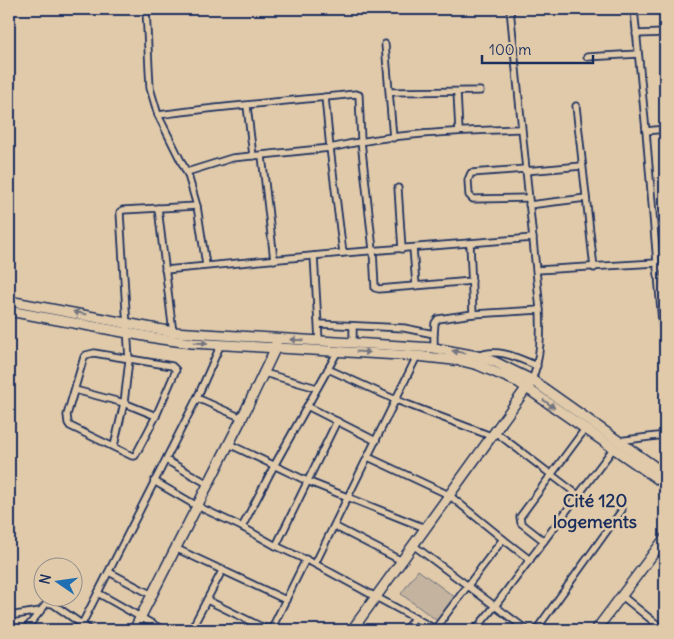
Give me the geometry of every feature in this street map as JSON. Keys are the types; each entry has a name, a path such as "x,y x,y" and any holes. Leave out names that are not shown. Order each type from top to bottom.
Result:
{"main road":[{"path":"9,300 48,307 127,328"},
{"path":"46,318 48,307"},
{"path":"9,311 221,344 319,341 434,348 478,356 505,367 616,445 665,484"},
{"path":"173,336 276,343 338,351 462,361 529,384 585,430 616,445 665,474"},
{"path":"134,630 242,418 276,343"},
{"path":"352,630 529,384"},
{"path":"596,630 665,538"}],"street":[{"path":"146,9 150,88 158,115 187,172 197,206 206,265"},
{"path":"510,9 540,310 541,332 537,366 529,384"},
{"path":"634,9 646,131 656,266 664,326 665,359"},
{"path":"636,34 665,33"},
{"path":"385,44 393,138"},
{"path":"587,57 638,54"},
{"path":"390,92 480,90"},
{"path":"457,92 459,131"},
{"path":"158,115 220,106 247,106 358,95 373,250 374,288 472,281"},
{"path":"325,97 343,253"},
{"path":"247,106 253,156"},
{"path":"576,106 594,268"},
{"path":"187,172 222,160 330,148 361,141 459,131 521,129"},
{"path":"646,131 665,129"},
{"path":"262,156 274,260"},
{"path":"582,166 471,173 468,180 469,196 473,199 529,202 586,198"},
{"path":"398,188 402,249"},
{"path":"114,446 124,403 129,360 120,212 123,210 197,206"},
{"path":"158,208 173,336"},
{"path":"165,270 373,250 532,238"},
{"path":"470,243 473,314"},
{"path":"413,248 416,285"},
{"path":"314,256 319,341"},
{"path":"537,270 656,266 665,268"},
{"path":"434,348 435,323 438,319 473,314 540,310"},
{"path":"319,324 404,328 434,334"},
{"path":"353,326 353,343"},
{"path":"82,624 197,398 221,344"},
{"path":"242,527 338,351"},
{"path":"478,356 493,352 506,354 537,366"},
{"path":"94,353 129,360 172,366 176,370 156,416 135,456 70,426 67,415 86,355 94,353"},
{"path":"505,367 506,354"},
{"path":"314,564 417,356"},
{"path":"328,369 396,400 492,433 578,495"},
{"path":"264,373 317,388"},
{"path":"75,390 124,403 156,416"},
{"path":"197,398 242,418"},
{"path":"307,406 376,441"},
{"path":"276,546 337,421"},
{"path":"544,541 521,522 520,517 585,430"},
{"path":"475,630 616,445 665,435"},
{"path":"229,444 307,482 425,528"},
{"path":"368,457 448,495 530,560"},
{"path":"166,460 208,484"},
{"path":"154,481 197,506 306,559 436,630 504,539"},
{"path":"536,630 622,510"},
{"path":"334,526 402,561"},
{"path":"413,545 527,630"},
{"path":"175,548 286,600"},
{"path":"207,600 269,630 306,559"},
{"path":"191,630 223,569"},
{"path":"109,572 152,595"},
{"path":"98,593 163,630"},
{"path":"622,596 664,630"},
{"path":"25,630 47,603 53,604 90,630"},
{"path":"9,616 40,611"},
{"path":"405,630 414,617"}],"shaded area":[{"path":"418,570 456,598 439,622 401,594"}],"district":[{"name":"Cité 120 logements","path":"595,510"}]}
